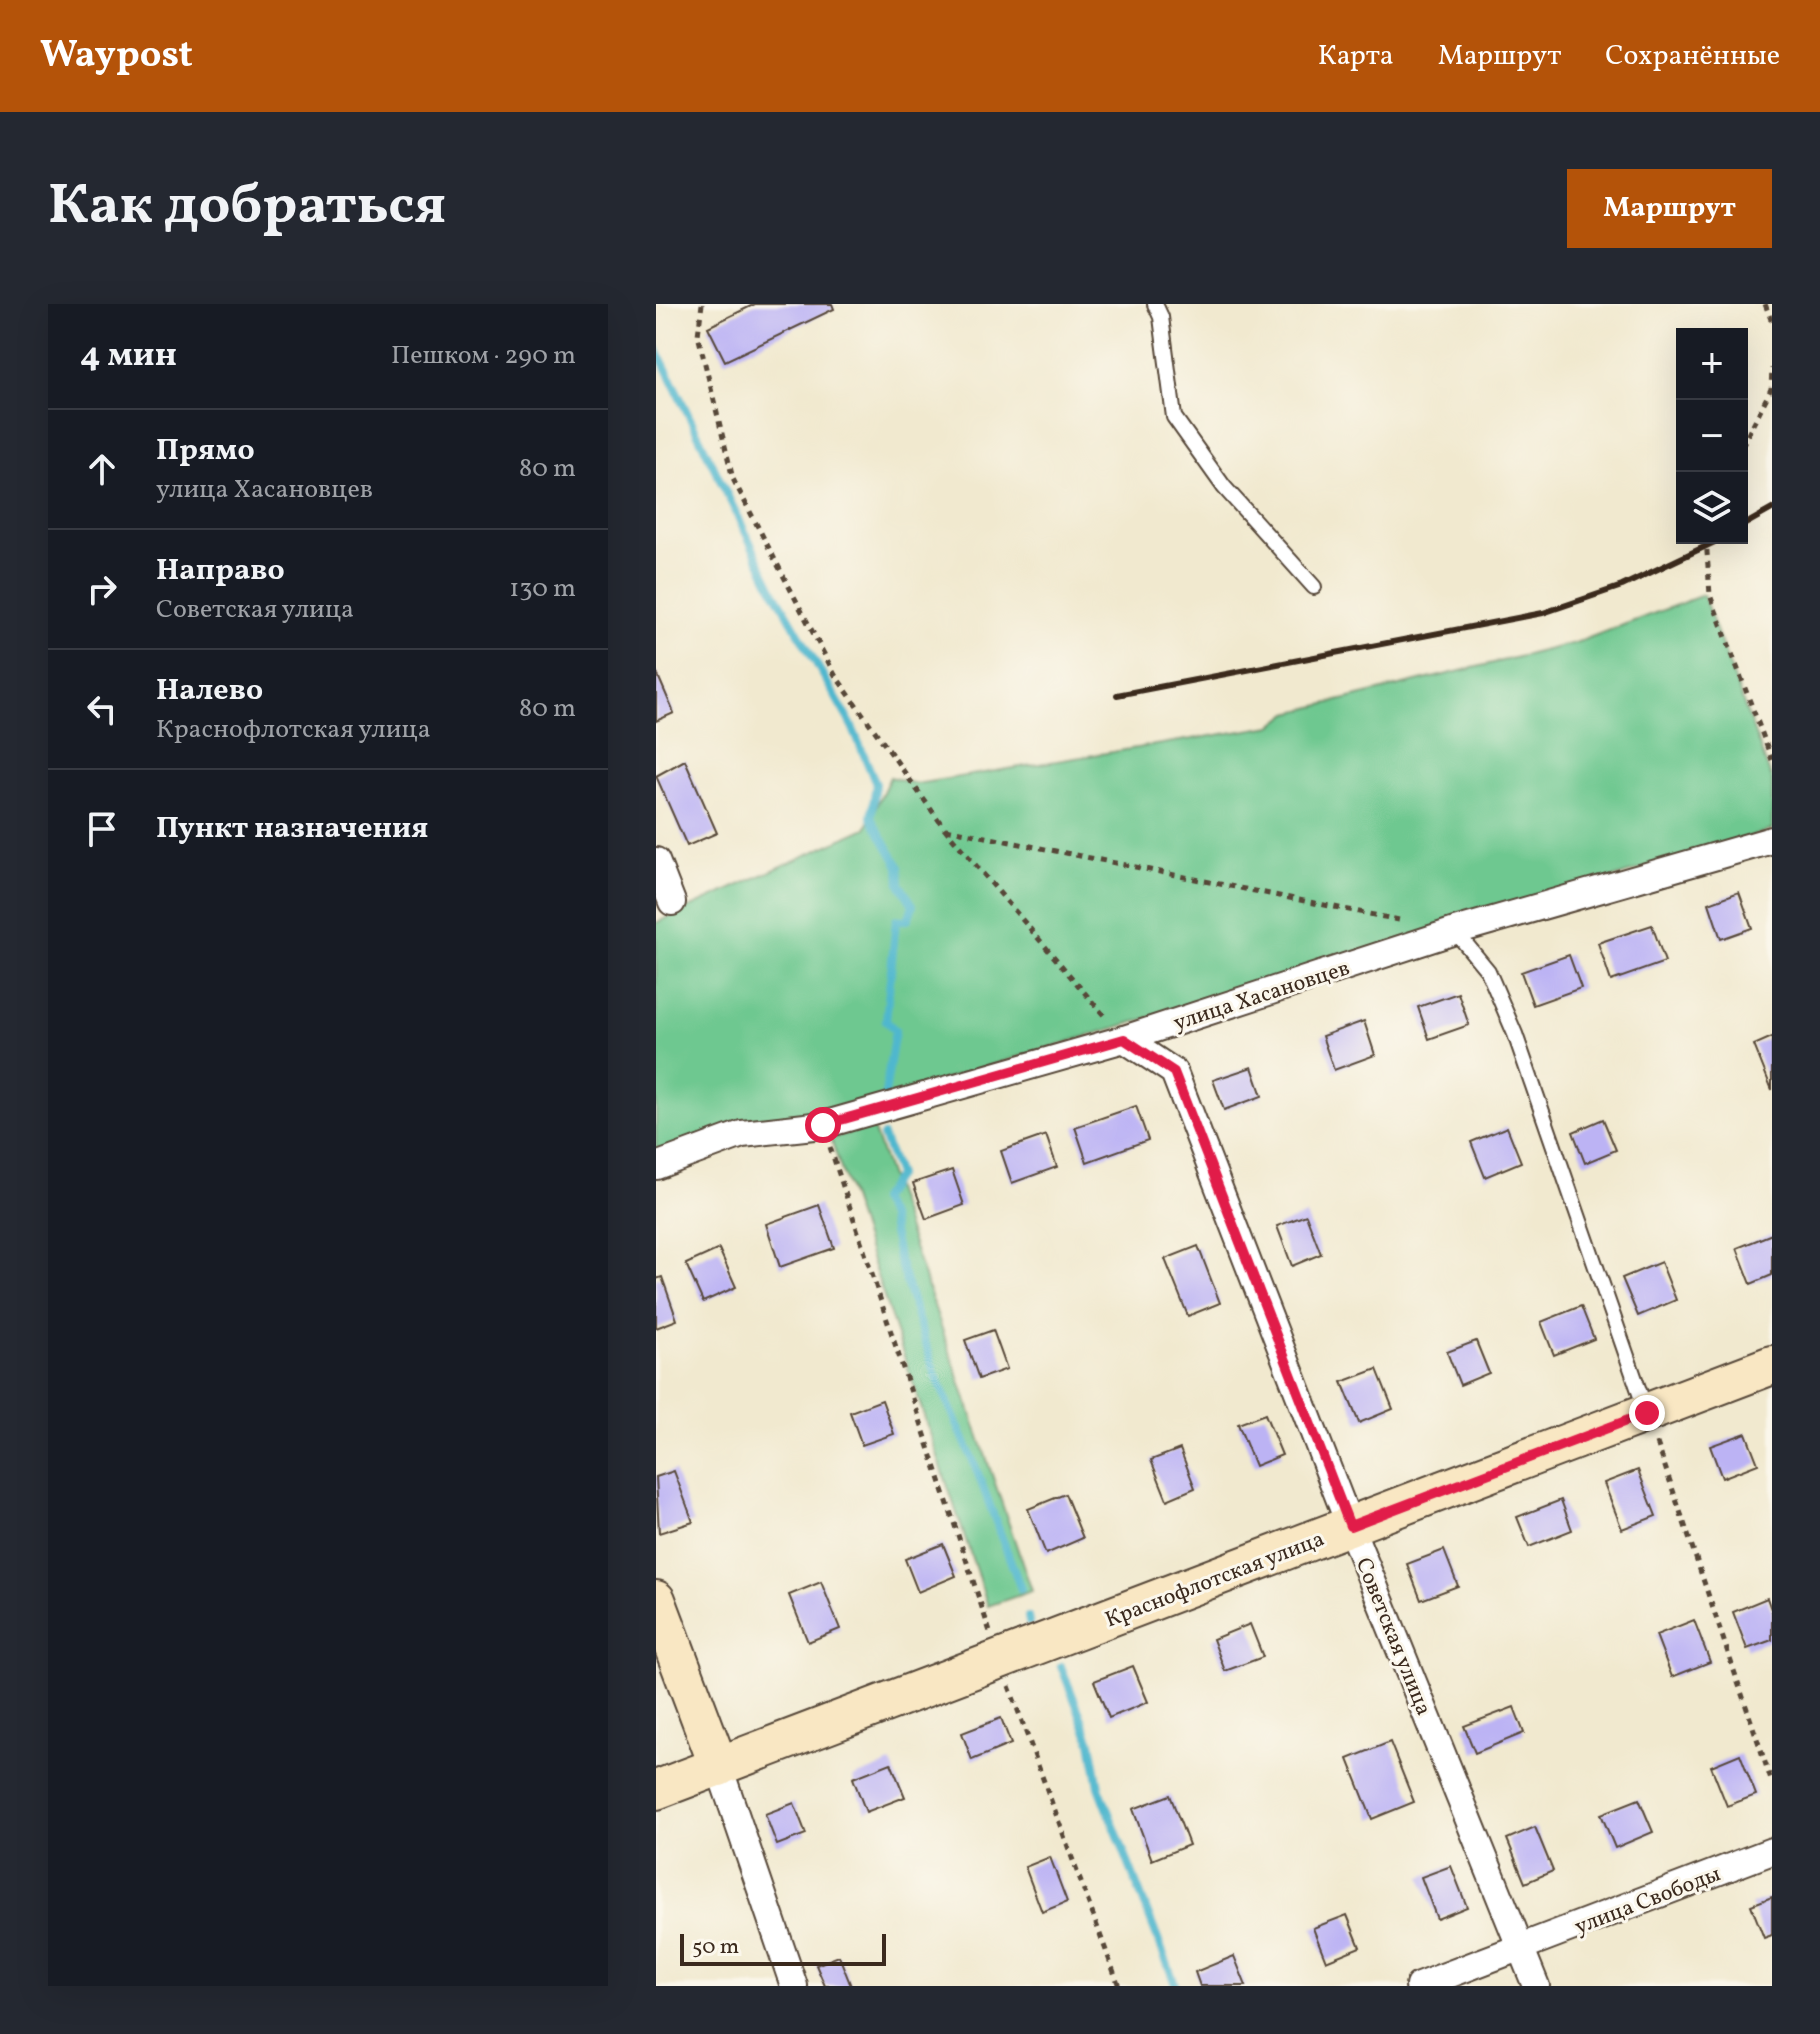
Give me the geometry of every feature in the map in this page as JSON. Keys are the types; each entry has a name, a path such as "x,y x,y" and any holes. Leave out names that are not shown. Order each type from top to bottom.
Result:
{"street":[{"name":"улица Хасановцев","path":"656,1166 742,1134 823,1125 1124,1039 1455,931 1772,840"},
{"path":"656,861 672,902"},
{"name":"Советская улица","path":"1124,1039 1174,1072 1350,1526 1536,1986"},
{"name":"Краснофлотская улица","path":"656,1790 1772,1365"},
{"path":"656,1600 719,1767 794,1986"},
{"name":"улица Свободы","path":"1419,1986 1772,1851"}],"lane":[{"path":"1155,304 1161,317 1174,417 1224,487 1314,587"},
{"path":"1455,931 1488,971 1515,1034 1647,1413"}],"path":[{"path":"702,304 698,335 733,479 835,675 945,829 1124,1039"},
{"path":"1765,304 1772,322"},
{"path":"1748,434 1771,389 1772,368"},
{"path":"1706,544 1710,595 1772,760"},
{"path":"945,829 1455,931"},
{"path":"823,1125 1000,1660 1119,1986"},
{"path":"1647,1413 1772,1783"}],"green space":[{"path":"1703,595 1772,780 1772,830 819,1117 656,1161 656,923 866,828 890,777 916,784 1272,726 1289,713 1575,643"},
{"path":"872,1125 1032,1591 988,1606 831,1139"}],"building":[{"path":"755,304 832,304 834,309 725,361 708,327"},
{"path":"656,671 674,713 656,721"},
{"path":"685,760 717,833 687,846 656,776"},
{"path":"1739,892 1752,928 1721,939 1709,903"},
{"path":"1652,925 1665,962 1611,981 1598,943"},
{"path":"1569,955 1581,988 1533,1005 1521,972"},
{"path":"1458,993 1469,1025 1429,1039 1418,1007"},
{"path":"1364,1021 1375,1055 1334,1070 1322,1036"},
{"path":"1772,1037 1772,1090 1754,1045"},
{"path":"1252,1067 1262,1096 1224,1110 1213,1080"},
{"path":"1136,1106 1148,1140 1087,1162 1075,1127"},
{"path":"1603,1119 1616,1150 1585,1163 1573,1132"},
{"path":"1507,1127 1521,1162 1485,1177 1471,1142"},
{"path":"1046,1135 1057,1167 1012,1183 1001,1151"},
{"path":"952,1170 964,1205 926,1219 913,1183"},
{"path":"819,1205 834,1248 780,1267 766,1224"},
{"path":"1306,1215 1321,1254 1292,1266 1277,1226"},
{"path":"1772,1234 1772,1275 1751,1284 1737,1248"},
{"path":"1198,1246 1220,1303 1188,1316 1165,1259"},
{"path":"719,1249 736,1287 703,1302 686,1264"},
{"path":"1661,1262 1676,1300 1638,1316 1622,1278"},
{"path":"662,1277 677,1320 656,1328 656,1279"},
{"path":"1581,1306 1594,1339 1554,1355 1541,1322"},
{"path":"993,1330 1007,1369 979,1379 965,1340"},
{"path":"1476,1341 1489,1373 1460,1385 1447,1352"},
{"path":"1377,1369 1393,1409 1359,1423 1342,1382"},
{"path":"882,1400 894,1434 862,1445 850,1412"},
{"path":"1265,1414 1282,1455 1255,1466 1238,1424"},
{"path":"1746,1433 1758,1464 1722,1478 1710,1446"},
{"path":"1180,1449 1195,1488 1167,1500 1151,1460"},
{"path":"1638,1470 1656,1516 1622,1529 1604,1483"},
{"path":"674,1471 693,1522 659,1533 656,1477"},
{"path":"1065,1494 1083,1538 1046,1554 1028,1509"},
{"path":"1561,1500 1572,1530 1529,1547 1517,1517"},
{"path":"943,1544 956,1576 918,1592 905,1559"},
{"path":"1444,1550 1458,1586 1421,1600 1407,1564"},
{"path":"821,1582 840,1629 808,1642 789,1595"},
{"path":"1767,1598 1772,1612 1772,1640 1747,1649 1733,1612"},
{"path":"1694,1620 1710,1662 1672,1677 1656,1635"},
{"path":"1250,1624 1263,1657 1225,1671 1213,1639"},
{"path":"1133,1666 1148,1702 1109,1718 1094,1681"},
{"path":"1514,1707 1524,1733 1475,1753 1464,1726"},
{"path":"1001,1718 1011,1744 972,1760 962,1733"},
{"path":"1390,1742 1414,1802 1372,1819 1348,1759"},
{"path":"1740,1754 1756,1795 1727,1806 1711,1766"},
{"path":"891,1763 905,1797 866,1812 853,1778"},
{"path":"1170,1795 1189,1845 1152,1860 1133,1809"},
{"path":"1639,1799 1653,1832 1615,1848 1601,1814"},
{"path":"794,1803 806,1834 777,1845 765,1814"},
{"path":"1535,1827 1553,1871 1525,1883 1507,1839"},
{"path":"1050,1857 1067,1902 1042,1912 1025,1867"},
{"path":"1451,1866 1467,1907 1437,1919 1421,1877"},
{"path":"1772,1897 1772,1935 1764,1938 1751,1905"},
{"path":"1347,1915 1360,1947 1326,1961 1313,1928"},
{"path":"839,1956 851,1986 825,1986 816,1965"},
{"path":"1234,1956 1246,1986 1200,1986 1195,1972"}],"waterway":[{"path":"656,348 772,587 851,724 876,784 871,818 899,866 900,884 913,905 908,920 896,920 886,1021 895,1030 885,1094"},
{"path":"883,1136 898,1175 880,1200 890,1217 898,1257 935,1373 974,1463 1021,1589"},
{"path":"1028,1617 1029,1622"},
{"path":"1061,1666 1091,1742 1099,1787 1176,1986"}],"railway":[{"path":"1748,523 1772,509"},
{"path":"1117,695 1543,613 1622,586 1710,544"}],"route":[{"path":"823,1125 1124,1039 1174,1072 1350,1526 1647,1413"}]}
